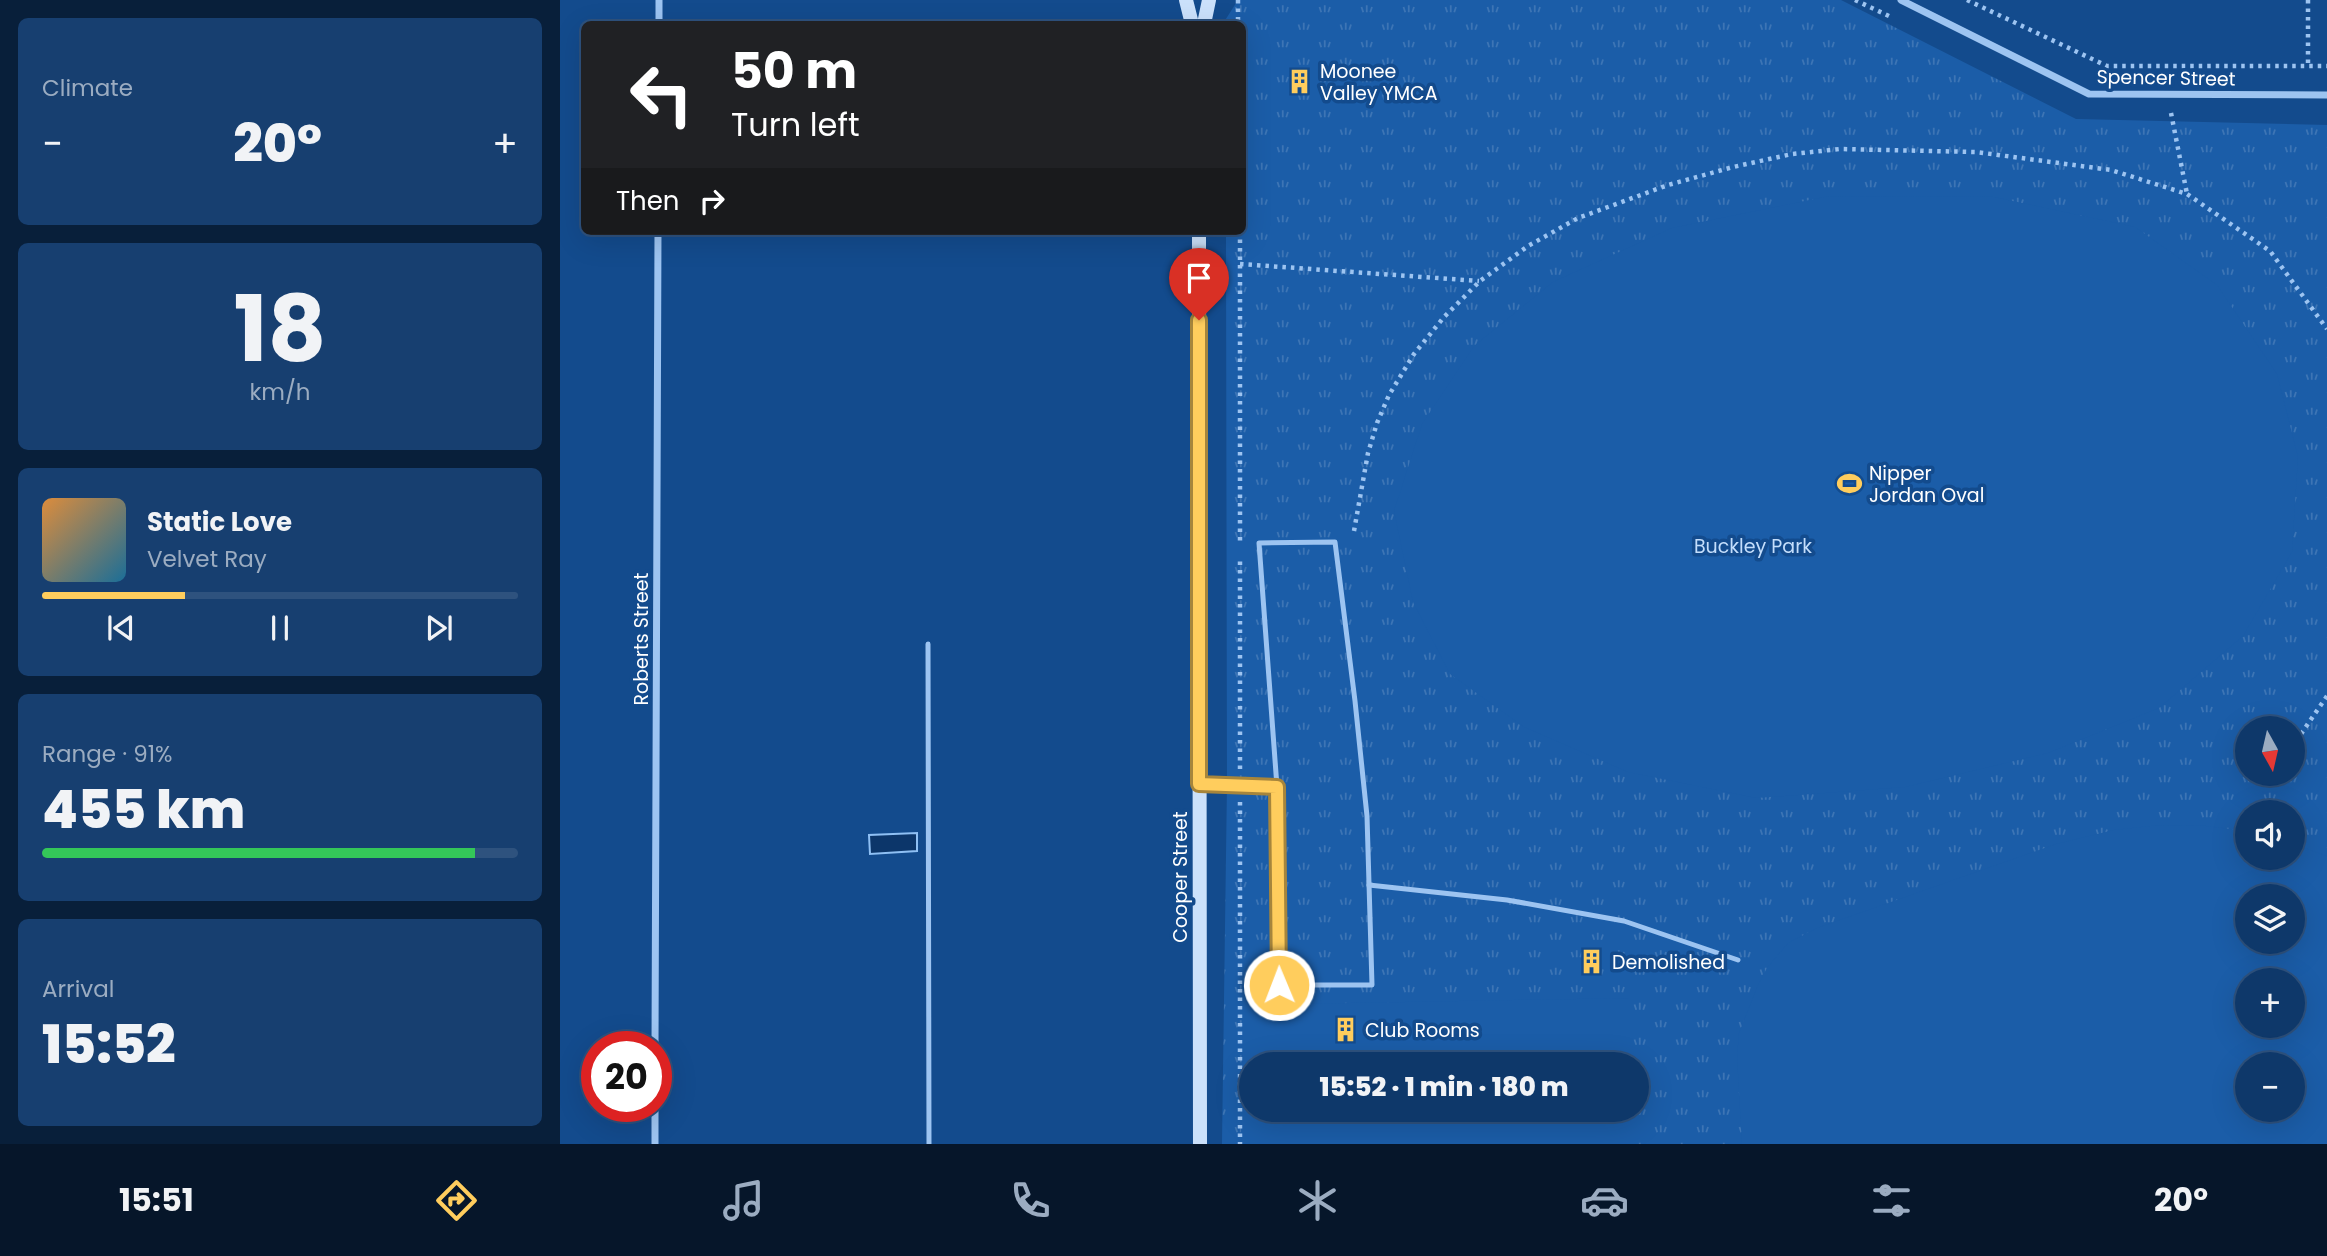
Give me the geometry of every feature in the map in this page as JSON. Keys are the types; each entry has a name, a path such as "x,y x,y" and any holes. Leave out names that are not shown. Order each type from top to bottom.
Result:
{"street":[{"path":"659,0 659,21"},
{"path":"1186,0 1191,21"},
{"path":"1205,21 1209,0"},
{"name":"Spencer Street","path":"1901,0 2089,93 2327,95"},
{"name":"Roberts Street","path":"655,1031 658,235"},
{"name":"Cooper Street","path":"1199,235 1200,1144"},
{"path":"654,1144 655,1122"}],"lane":[{"path":"1335,542 1367,816 1371,985 1279,985 1277,787 1259,544 1335,542"},
{"path":"928,644 929,1144"},
{"path":"1199,784 1277,787"},
{"path":"1369,885 1495,899 1624,921 1738,960"}],"path":[{"path":"1238,0 1238,21"},
{"path":"1967,0 2107,66 2327,66"},
{"path":"2308,0 2308,66"},
{"path":"2171,113 2187,194"},
{"path":"1354,531 1368,453 1389,395 1421,345 1480,281 1528,246 1578,218 1668,185 1733,167 1840,149 1976,152 2111,170 2187,194 2270,251 2327,329"},
{"path":"1240,235 1240,1144"},
{"path":"1240,264 1480,281"},
{"path":"2305,728 2327,696"}],"green space":[{"name":"Buckley Park","path":"1238,0 1841,0 2076,119 2327,125 2327,1144 1222,1144 1227,785 1226,235 1246,235 1246,21 1225,21"},
{"name":"Nipper Jordan Oval","path":"1829,196 1994,197 2135,227 2217,285 2277,374 2298,457 2292,552 2243,636 2159,708 2048,753 1905,787 1756,798 1628,772 1524,727 1450,674 1413,602 1394,511 1422,424 1474,346 1553,282 1672,228"},
{"path":"2198,825 2235,830 2235,870 2305,870 2305,848 2327,856 2327,1144 1742,1144 1737,1057 1739,1033 1767,968 1788,943 1817,928 2056,844 2114,830"},
{"path":"1629,998 1629,1052 1242,1052 1243,1005"},
{"path":"1241,1122 1628,1122 1628,1144 1241,1144"}],"shaded area":[{"path":"917,833 917,851 870,854 869,835"}],"place":[{"name":"Moonee Valley YMCA","path":"1300,82"},
{"name":"Nipper Jordan Oval","path":"1849,484"},
{"name":"Demolished","path":"1592,962"},
{"name":"Club Rooms","path":"1345,1030"}],"route":[{"path":"1199,320 1199,784 1277,787 1279,985"}]}
